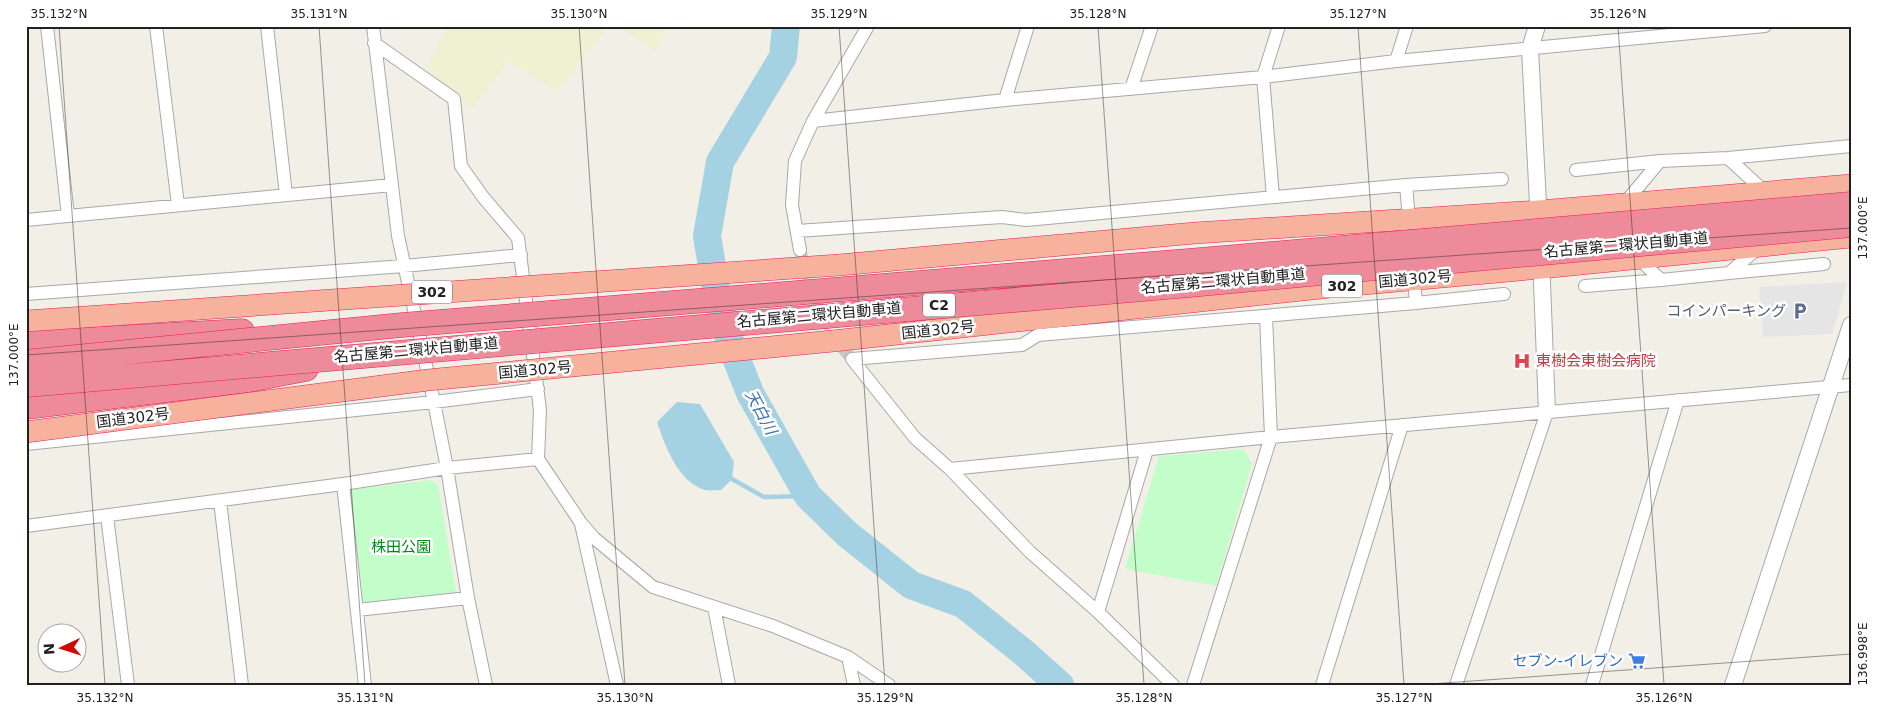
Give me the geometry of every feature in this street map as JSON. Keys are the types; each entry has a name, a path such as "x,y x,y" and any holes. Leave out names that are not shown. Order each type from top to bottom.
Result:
{"highway":[{"name":"302","path":"26,321 839,265 1195,233 1538,211 1851,185"},
{"name":"名古屋第二環状自動車道","path":"26,362 373,328 1851,204"},
{"name":"名古屋第二環状自動車道","path":"26,384 1851,225"},
{"name":"国道302号","path":"26,432 428,380 833,341 1330,287 1851,237"},
{"path":"26,344 221,331 373,328"},
{"path":"26,408 249,380 396,352"}],"street":[{"path":"47,26 68,216"},
{"path":"156,26 178,205"},
{"path":"267,26 286,195"},
{"path":"372,26 398,236 447,468 468,598 486,685"},
{"path":"800,250 792,205 795,161 813,121 868,26"},
{"path":"1005,100 1028,26"},
{"path":"1131,89 1152,26"},
{"path":"1273,196 1263,77 1279,26"},
{"path":"1396,61 1406,26"},
{"path":"1456,685 1547,412 1530,49 1537,26"},
{"path":"813,121 1005,100 1263,77 1396,61 1530,49 1666,31 1765,26"},
{"path":"374,43 454,99 461,166 518,238 540,410 538,459 581,523 594,538 653,588 774,626 848,657 889,685"},
{"path":"1576,170 1660,161 1728,158 1851,146"},
{"path":"1728,158 1765,192"},
{"path":"1624,204 1660,161"},
{"path":"797,232 1002,216 1026,220 1273,196 1502,179"},
{"path":"26,220 392,185"},
{"path":"1406,186 1409,219"},
{"path":"1729,273 1759,246"},
{"path":"26,294 521,256"},
{"path":"1638,258 1661,280"},
{"path":"1584,286 1824,264"},
{"path":"1414,279 1416,303"},
{"path":"1173,685 1098,612 1030,552 950,469 915,438 852,359 1022,345 1038,335 1504,294"},
{"path":"1193,685 1272,437 1266,316"},
{"path":"1733,685 1851,325"},
{"path":"950,469 1272,437 1851,385"},
{"path":"26,444 434,402 538,389"},
{"path":"1592,685 1678,400"},
{"path":"1322,685 1402,425"},
{"path":"1098,612 1147,450"},
{"path":"26,526 220,501 447,468 538,459"},
{"path":"342,484 365,685"},
{"path":"220,501 242,685"},
{"path":"107,516 128,685"},
{"path":"581,523 616,685"},
{"path":"356,610 468,598"},
{"path":"714,607 729,685"},
{"path":"848,657 854,685"}],"green space":[{"path":"447,26 597,26 605,31 557,92 508,62 472,109 424,72"},
{"path":"617,26 669,26 656,52"},
{"path":"1244,449 1252,464 1216,586 1125,569 1159,456"},
{"name":"株田公園","path":"431,480 438,485 456,592 361,604 348,490"}],"shaded area":[{"name":"コインパーキング","path":"1847,282 1832,334 1763,337 1759,287"}],"water":[{"path":"677,402 700,404 734,462 732,479 721,490 705,490 687,479 674,462 664,442 657,422"}],"waterway":[{"name":"天白川","path":"786,26 783,57 720,162 707,236 717,296 731,345 750,393 808,496 847,534 911,585 963,604 1023,652 1060,685"},
{"path":"732,479 764,497 808,496"}],"tunnel":[{"path":"800,250 815,300 841,346 852,359"}],"place":[{"name":"コインパーキング","path":"1800,311"},
{"name":"東樹会東樹会病院","path":"1522,361"},
{"name":"セブン-イレブン","path":"1637,661"}]}
